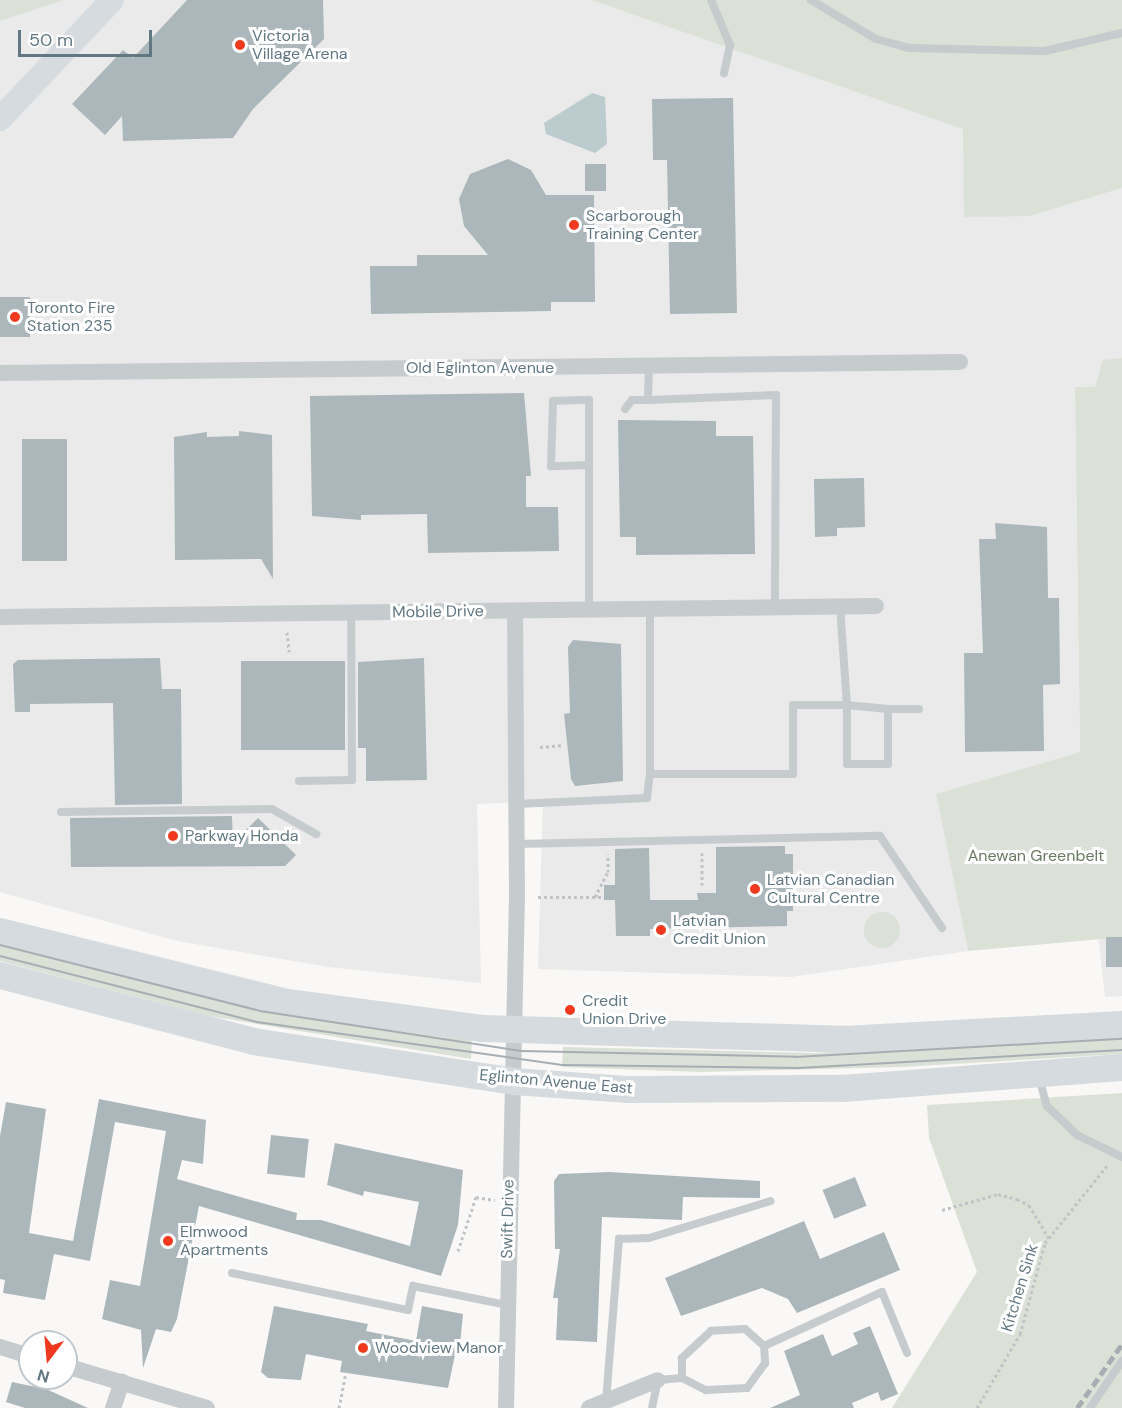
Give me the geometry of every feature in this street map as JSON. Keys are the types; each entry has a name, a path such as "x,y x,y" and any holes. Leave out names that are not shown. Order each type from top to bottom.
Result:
{"main road":[{"path":"0,931 287,1002 514,1029 843,1040 1122,1024"},
{"name":"Eglinton Avenue East","path":"0,975 253,1041 513,1081 728,1090 1038,1075 1122,1067"}],"street":[{"path":"0,119 112,0"},
{"name":"Old Eglinton Avenue","path":"0,373 960,362"},
{"name":"Mobile Drive","path":"0,617 876,606"},
{"path":"514,1029 517,844 515,611"},
{"name":"Swift Drive","path":"506,1408 506,1305 514,1029"},
{"path":"0,1347 18,1352"},
{"path":"78,1369 207,1408"},
{"path":"589,1408 658,1380"},
{"path":"113,1408 122,1382"}],"lane":[{"path":"711,0 730,45 724,73"},
{"path":"811,0 876,39 909,48 1044,51 1122,33"},
{"path":"648,400 649,367"},
{"path":"625,409 632,400 776,395 775,608"},
{"path":"588,465 551,466 553,401 589,400 589,610"},
{"path":"840,606 848,705 848,764 888,764 888,709"},
{"path":"517,804 647,798 650,774 650,609"},
{"path":"299,781 352,780 351,613"},
{"path":"650,774 793,774 793,705 920,709"},
{"path":"62,812 272,809 316,834"},
{"path":"517,844 880,836 942,928"},
{"path":"1038,1075 1047,1106 1077,1135 1119,1159"},
{"path":"606,1401 619,1239 649,1238 771,1201"},
{"path":"232,1273 408,1310 413,1286 506,1305"},
{"path":"764,1346 882,1292 907,1353"},
{"path":"652,1408 658,1380 682,1378 706,1390 747,1388 765,1363 764,1346 745,1329 711,1331 682,1358 682,1378"},
{"path":"1090,1408 1122,1361"}],"path":[{"path":"287,632 289,652"},
{"path":"540,747 564,746"},
{"path":"702,839 702,885"},
{"path":"595,897 608,872 608,841"},
{"path":"538,897 601,897"},
{"name":"Kitchen Sink","path":"977,1408 1020,1334 1036,1264 1049,1238 1098,1173 1119,1159"},
{"path":"942,1210 998,1194 1029,1205 1049,1238"},
{"path":"458,1251 476,1197 495,1200"},
{"path":"339,1408 345,1376"}],"shaded area":[{"path":"64,0 591,0 964,129 964,216 1030,216 1122,188 1122,386 1075,388 1080,752 936,794 968,951 791,977 538,969 543,801 477,804 481,983 328,967 177,941 0,892 0,21"},
{"path":"592,93 605,97 607,144 595,153 546,134 544,123"},
{"path":"1122,932 1122,996 1105,997 1098,935"}],"green space":[{"path":"0,0 64,0 0,21"},
{"path":"591,0 1122,0 1122,188 1030,216 964,217 963,129"},
{"name":"Anewan Greenbelt","path":"1122,358 1122,937 968,951 936,794 1080,752 1075,387 1095,387 1103,360"},
{"path":"882,912 895,917 900,930 895,943 882,948 869,943 864,930 869,917"},
{"path":"0,939 472,1038 471,1059 209,1016 0,961"},
{"path":"1122,1035 1122,1054 903,1067 699,1072 562,1067 563,1047 815,1053"},
{"path":"1122,1093 1122,1408 892,1408 977,1272 929,1138 927,1105"}],"building":[{"name":"Victoria Village Arena","path":"187,0 323,0 324,39 253,109 233,138 123,141 122,116 105,135 72,104 123,50 133,58"},
{"path":"733,98 737,313 670,314 667,160 653,160 652,99"},
{"path":"508,159 531,170 546,195 594,195 595,302 551,302 551,311 371,314 370,266 417,266 417,255 488,255 464,226 459,199 470,174"},
{"path":"585,164 606,164 606,191 585,191"},
{"name":"Toronto Fire Station 235","path":"0,297 30,297 30,337 0,337"},
{"path":"524,393 531,476 526,476 526,507 558,507 559,551 428,553 427,514 361,515 361,520 312,516 310,396"},
{"path":"618,420 716,421 716,436 753,436 755,554 636,555 636,537 620,537"},
{"path":"239,431 272,435 273,579 261,559 175,560 174,437 207,432 207,437 239,436"},
{"path":"22,439 67,439 67,561 22,561"},
{"path":"864,478 865,527 837,528 837,536 815,537 814,479"},
{"path":"995,523 1047,527 1048,598 1059,598 1060,684 1043,685 1044,751 965,752 964,653 983,653 979,539 996,539"},
{"path":"573,640 621,644 623,781 575,786 571,779 564,714 570,713 568,647"},
{"path":"160,658 162,689 181,689 182,804 115,805 113,703 30,704 30,712 15,712 13,664 18,660"},
{"path":"424,658 427,780 366,781 366,748 358,748 358,662"},
{"path":"241,661 345,661 345,750 241,750"},
{"name":"Parkway Honda","path":"232,816 233,843 258,818 296,855 285,866 71,867 70,818"},
{"name":"Latvian Canadian Cultural Centre","path":"785,846 785,854 793,854 793,911 787,911 787,926 650,929 650,936 616,936 615,900 604,900 604,885 615,885 615,849 649,848 650,900 698,900 697,893 716,893 716,847"},
{"path":"1106,937 1122,937 1122,967 1106,967"},
{"path":"99,1099 206,1120 203,1164 182,1160 177,1179 297,1213 296,1220 321,1220 410,1246 419,1202 364,1191 363,1196 327,1185 335,1143 463,1170 458,1225 441,1276 199,1206 177,1319 171,1332 156,1329 143,1368 141,1330 102,1319 110,1280 140,1286 166,1131 115,1122 90,1261 54,1254 45,1300 3,1293 5,1280 0,1279 0,1136 6,1102 46,1109 29,1233 73,1241"},
{"path":"271,1135 309,1139 305,1178 267,1174"},
{"path":"609,1172 760,1181 760,1198 683,1197 682,1220 602,1217 597,1342 556,1340 558,1298 553,1298 560,1249 555,1249 554,1181 559,1174"},
{"path":"855,1177 867,1206 834,1219 823,1190"},
{"path":"804,1221 820,1259 884,1232 900,1270 797,1313 788,1299 762,1288 681,1316 665,1278"},
{"name":"Woodview Manor","path":"274,1306 368,1324 366,1331 416,1341 422,1306 463,1314 459,1356 455,1355 448,1388 340,1372 342,1361 306,1354 301,1380 268,1378 261,1372"},
{"path":"870,1326 898,1394 881,1401 878,1392 852,1403 854,1408 770,1408 800,1395 784,1351 823,1334 832,1356 858,1344 853,1333"},
{"path":"12,1382 18,1383 18,1390 48,1390 88,1408 25,1408 6,1402"}],"tram line":[{"path":"0,945 260,1011 521,1051 796,1057 1122,1039"},
{"path":"0,956 257,1022 562,1065 799,1068 1122,1050"}],"railway":[{"path":"1077,1408 1122,1344"}],"place":[{"name":"Victoria Village Arena","path":"240,45"},
{"name":"Scarborough Training Center","path":"574,225"},
{"name":"Toronto Fire Station 235","path":"15,317"},
{"name":"Parkway Honda","path":"173,836"},
{"name":"Latvian Canadian Cultural Centre","path":"755,889"},
{"name":"Latvian Credit Union","path":"661,930"},
{"name":"Credit Union Drive","path":"570,1010"},
{"name":"Elmwood Apartments","path":"168,1241"},
{"name":"Woodview Manor","path":"363,1348"}]}
